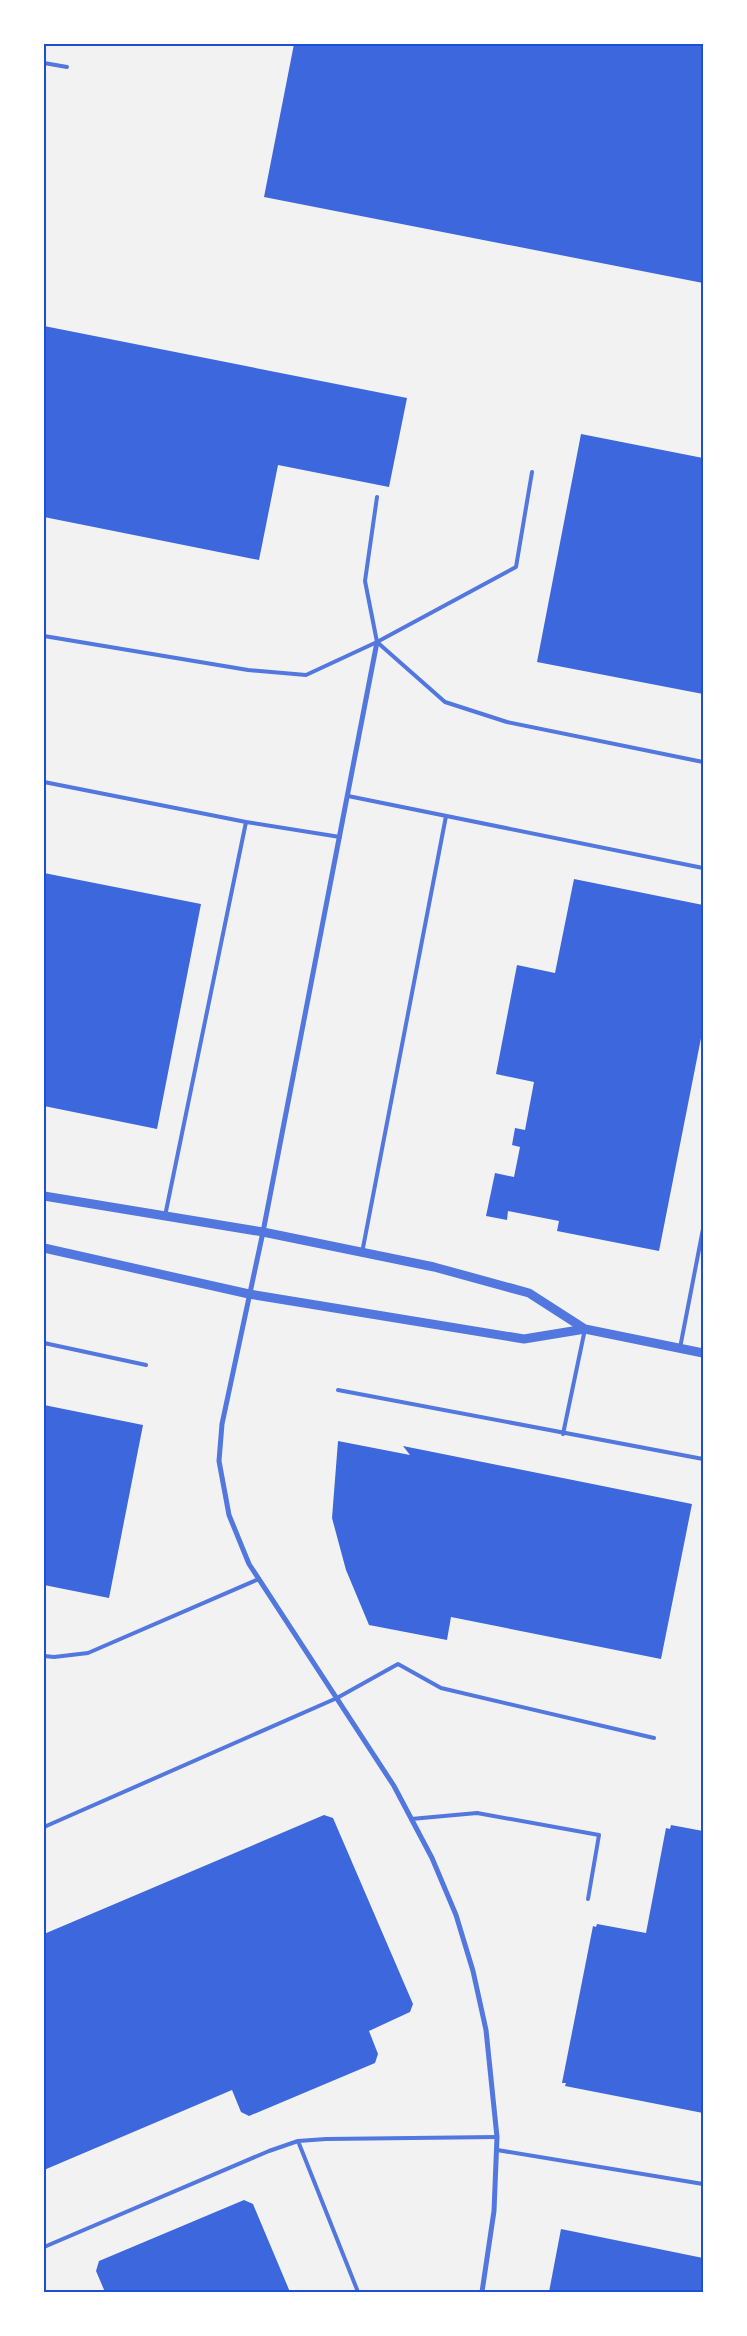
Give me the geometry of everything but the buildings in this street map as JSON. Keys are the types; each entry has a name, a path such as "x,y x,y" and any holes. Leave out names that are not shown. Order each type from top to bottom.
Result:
{"street":[{"path":"377,642 263,1232 222,1424 219,1462 229,1515 248,1564 394,1786 432,1858 456,1915 473,1970 486,2030 498,2137 494,2211 482,2292"},
{"path":"44,1196 263,1232 434,1267 529,1293 585,1329"},
{"path":"44,1248 249,1294 524,1339 585,1329 703,1353"}],"lane":[{"path":"44,63 67,68"},
{"path":"44,636 248,670 306,675 377,642 516,567 532,472"},
{"path":"377,497 364,580 377,642 445,702 507,722 703,762"},
{"path":"44,782 246,822 340,837"},
{"path":"348,796 703,868"},
{"path":"362,1252 446,816"},
{"path":"165,1216 246,822"},
{"path":"680,1348 703,1229"},
{"path":"563,1434 585,1329"},
{"path":"44,1343 146,1365"},
{"path":"338,1390 703,1459"},
{"path":"44,1656 54,1657 88,1652 259,1579"},
{"path":"44,1827 337,1698 398,1664 441,1688 654,1738"},
{"path":"411,1819 476,1814 599,1835 588,1899"},
{"path":"44,2247 260,2154 298,2141 498,2137"},
{"path":"298,2141 358,2292"},
{"path":"497,2150 703,2184"}]}
